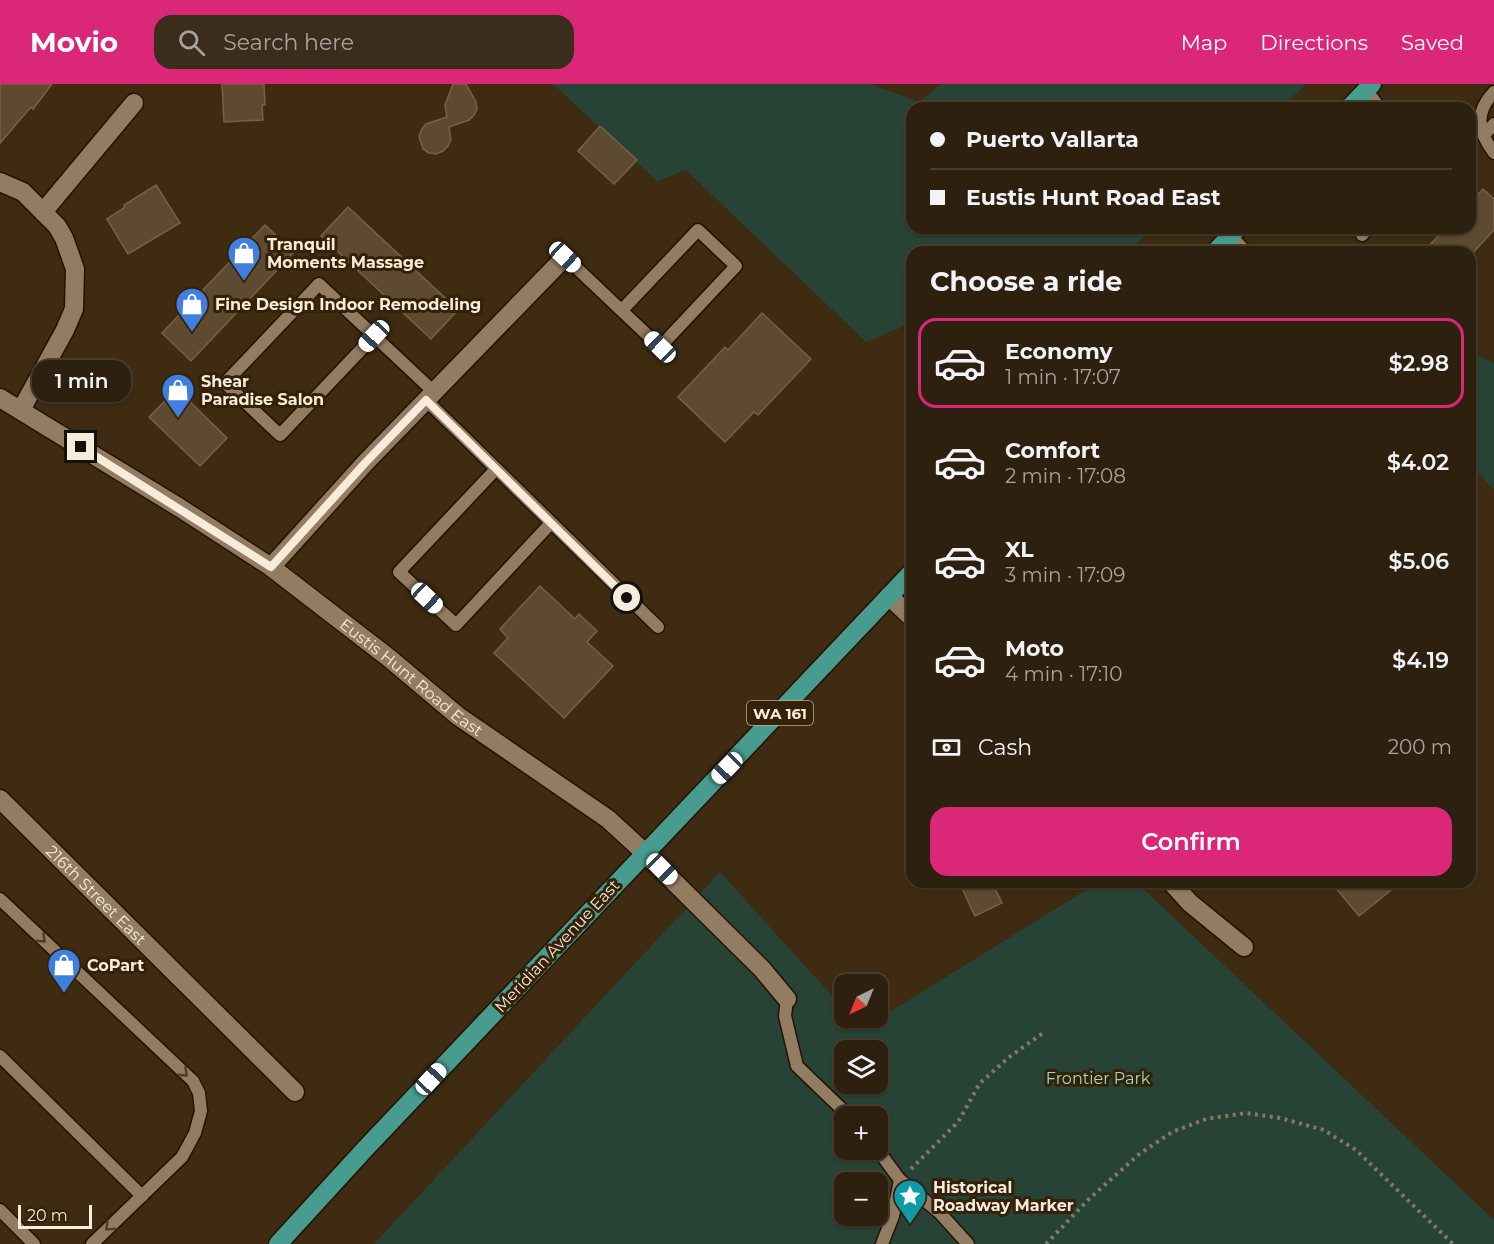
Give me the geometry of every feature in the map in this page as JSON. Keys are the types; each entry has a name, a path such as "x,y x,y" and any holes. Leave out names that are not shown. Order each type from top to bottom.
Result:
{"main road":[{"path":"1355,102 1369,87"},
{"path":"1221,246 1232,234"},
{"name":"Meridian Avenue East","path":"278,1244 906,578"}],"street":[{"path":"44,212 134,103"},
{"path":"0,182 23,192 57,226 64,238 75,269 74,309 21,410"},
{"path":"271,567 366,462 565,257"},
{"name":"Eustis Hunt Road East","path":"0,398 180,508 271,567 389,658 458,716 608,819 762,969 787,999"},
{"path":"888,596 906,612"},
{"name":"216th Street East","path":"0,799 295,1092"},
{"path":"1176,888 1190,903 1244,947"}],"lane":[{"path":"1369,87 1377,102"},
{"path":"1494,92 1486,100 1480,119 1484,135 1494,153"},
{"path":"1484,135 1494,124"},
{"path":"565,257 660,347 736,266 698,230 622,310"},
{"path":"374,336 280,435 225,383 319,284 374,336 496,469 658,627"},
{"path":"496,469 399,572 456,625 551,523"},
{"path":"0,899 193,1081 200,1093 201,1111 195,1133 182,1157 92,1244"},
{"path":"787,999 785,1016 797,1066 839,1106"},
{"path":"0,1056 142,1196"},
{"path":"885,1160 900,1180 939,1212 968,1244"},
{"path":"882,1244 893,1216 900,1180"},
{"path":"0,1210 34,1244"}],"path":[{"path":"900,1180 958,1122 980,1083 1008,1058 1042,1033"},
{"path":"1046,1244 1089,1199 1138,1155 1172,1132 1206,1119 1246,1113 1280,1118 1324,1130 1356,1150 1453,1244"}],"green space":[{"path":"553,84 871,84 919,102 906,102 906,234 1146,234 1134,246 906,246 906,325 866,342 686,170 657,181"},
{"path":"941,84 1306,84 1287,102 919,102"},
{"path":"1476,355 1494,363 1494,490 1476,470"},
{"name":"Frontier Park","path":"720,872 834,998 834,1028 888,1028 888,1013 1089,888 1142,888 1494,1220 1494,1244 374,1244"}],"building":[{"path":"0,84 52,84 33,109 31,107 0,143"},
{"path":"222,84 264,84 263,120 224,122"},
{"path":"453,84 466,84 476,102 477,109 469,120 449,127 451,140 443,151 436,154 429,153 423,149 419,136 426,124 447,117 445,105"},
{"path":"600,126 637,160 614,184 578,151"},
{"path":"156,185 180,223 128,254 107,219 125,207 124,205"},
{"path":"1483,189 1494,199 1494,230 1476,250 1476,246 1429,246 1440,234 1476,234 1476,197"},
{"path":"348,207 458,310 431,339 321,236"},
{"path":"265,225 294,252 191,361 162,333"},
{"path":"762,313 811,359 758,415 754,412 725,442 678,397 725,347 728,350"},
{"path":"177,389 227,438 200,466 149,417"},
{"path":"540,586 575,619 579,614 597,631 587,642 613,666 564,718 494,653 508,638 500,629"},
{"path":"962,888 995,888 1002,903 975,916"},
{"path":"1336,888 1394,888 1359,916"}],"place":[{"name":"Tranquil Moments Massage","path":"244,282"},
{"name":"Fine Design Indoor Remodeling","path":"192,333"},
{"name":"Shear Paradise Salon","path":"178,419"},
{"name":"CoPart","path":"64,994"},
{"name":"Historical Roadway Marker","path":"910,1225"}],"route":[{"path":"81,447 271,567 426,400 627,598"}]}
